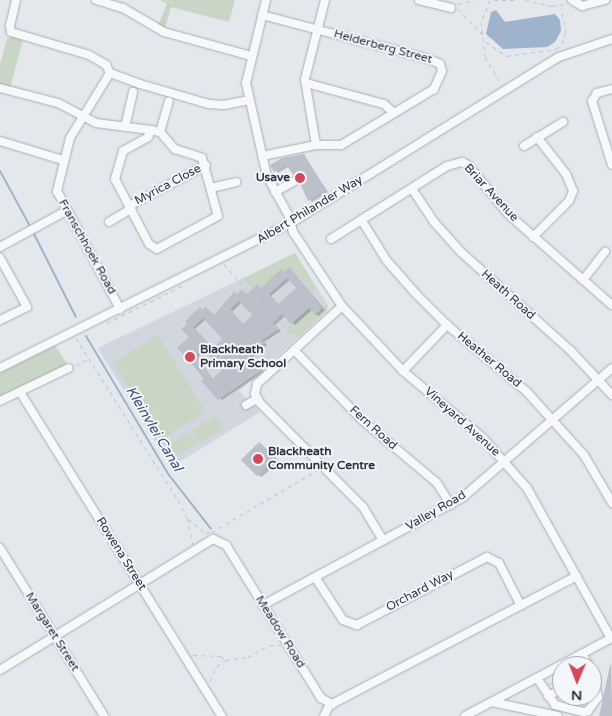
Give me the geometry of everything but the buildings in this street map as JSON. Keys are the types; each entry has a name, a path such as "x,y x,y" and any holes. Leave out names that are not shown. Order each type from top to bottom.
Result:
{"street":[{"path":"16,0 10,25 11,32 89,55 106,65 110,73 140,84 210,104 228,105 250,100"},
{"path":"96,0 123,8 160,31 251,56"},
{"name":"Vineyard Avenue","path":"266,0 246,79 262,156 275,192 306,254 342,306 403,371 475,432 504,461 536,500 612,638"},
{"path":"316,145 306,83 325,0"},
{"path":"419,0 451,8"},
{"path":"572,1 585,6 605,0"},
{"name":"Helderberg Street","path":"262,14 440,64 442,71 434,89 340,146 316,145 262,156"},
{"name":"Albert Philander Way","path":"0,368 76,334 88,325 291,223 559,57 612,39"},
{"name":"Franschhoek Road","path":"110,73 82,117 63,160 57,190 120,309"},
{"path":"306,83 384,104 394,113"},
{"path":"0,88 58,103 82,117 98,123 151,130 160,132 175,149 201,157 206,165 211,188 219,210 217,217 159,249 149,244 115,179 120,159 125,150 148,137 151,130"},
{"path":"612,89 597,93 592,101 610,153 612,165"},
{"path":"125,127 134,92"},
{"path":"160,132 169,101"},
{"path":"524,146 563,122"},
{"path":"533,237 569,201 573,191 566,174 538,137"},
{"path":"0,141 63,160"},
{"name":"Briar Avenue","path":"331,239 447,166 462,162 533,237 612,305"},
{"name":"Myrica Close","path":"109,222 206,165"},
{"path":"211,188 236,182"},
{"path":"275,192 293,182"},
{"name":"Heath Road","path":"412,189 434,222 462,252 570,350 612,395"},
{"path":"0,247 66,210"},
{"name":"Heather Road","path":"362,221 387,261 447,325 527,392 584,455 612,503"},
{"path":"583,280 605,252"},
{"path":"0,258 27,307"},
{"path":"0,320 35,304"},
{"path":"342,306 294,350 268,368 254,390 268,417 300,450 322,466 367,512 383,540"},
{"path":"403,371 447,325"},
{"name":"Fern Road","path":"294,350 362,420 430,477 452,505"},
{"path":"0,401 69,368"},
{"name":"Valley Road","path":"263,605 452,505 612,368"},
{"name":"Rowena Street","path":"20,392 222,716"},
{"path":"246,405 257,399"},
{"path":"0,670 140,584 193,550 212,535"},
{"name":"Meadow Road","path":"212,535 226,545 321,698 330,704"},
{"name":"Margaret Street","path":"0,548 104,716"},
{"name":"Orchard Way","path":"315,577 343,620 357,624 487,557 499,563 521,606"},
{"path":"324,716 330,704 339,703 577,576"},
{"path":"465,716 612,638"},
{"path":"537,678 552,696"},
{"path":"492,702 558,716"},
{"path":"566,706 583,712 591,706"}],"path":[{"path":"160,31 169,0"},
{"path":"168,8 175,0"},
{"path":"451,8 459,2 473,0"},
{"path":"482,35 481,22 490,0"},
{"path":"494,0 517,0"},
{"path":"525,0 561,7 572,1"},
{"path":"485,41 507,56 556,50 562,44 566,32 561,7"},
{"path":"451,8 462,10 482,35 485,41 485,57 502,86"},
{"path":"224,264 268,313"},
{"path":"272,313 300,344"},
{"path":"76,334 187,518 206,533 212,535 322,466"},
{"path":"69,368 90,358"},
{"path":"187,518 193,550"},
{"path":"185,657 208,655 226,660 248,657 270,645 289,646"},
{"path":"205,689 217,666 226,660"},
{"path":"548,685 552,683"}],"shaded area":[{"name":"Blackheath Primary School","path":"295,253 328,305 327,311 239,391 260,412 171,467 98,348"}],"green space":[{"path":"160,0 235,0 229,22 171,7 164,32 157,28 167,4"},
{"path":"11,37 23,40 10,88 0,85 0,64 7,39"},
{"path":"295,253 316,288 306,297 302,292 308,286 290,267 284,272 281,270 262,289 257,284 252,289 243,279"},
{"path":"327,304 327,311 297,338 287,328 309,308 315,315"},
{"path":"158,335 206,412 161,440 113,363"},
{"path":"55,345 68,366 0,399 0,371"},
{"path":"216,416 224,428 199,443 191,431"},
{"path":"189,432 197,444 172,459 164,447"}],"water":[{"path":"496,10 505,22 555,14 560,20 561,31 555,42 547,47 503,49 486,34 491,12"}],"waterway":[{"name":"Kleinvlei Canal","path":"0,171 31,228"},
{"name":"Kleinvlei Canal","path":"33,232 76,317"},
{"name":"Kleinvlei Canal","path":"86,336 169,475 211,529"}],"place":[{"name":"Usave","path":"300,178"},
{"name":"Blackheath Primary School","path":"190,357"},
{"name":"Blackheath Community Centre","path":"258,459"}]}
